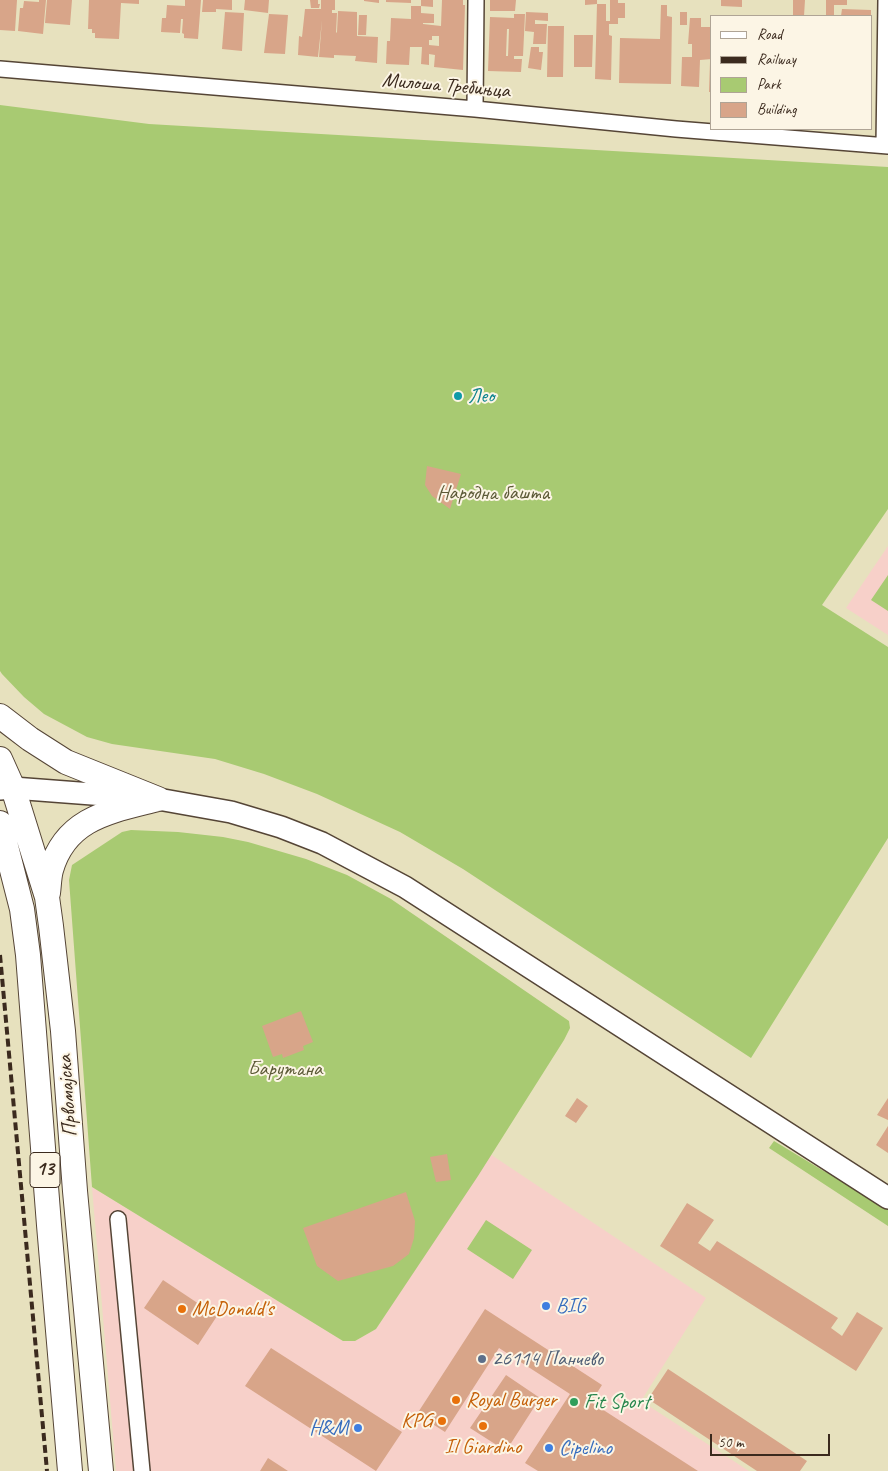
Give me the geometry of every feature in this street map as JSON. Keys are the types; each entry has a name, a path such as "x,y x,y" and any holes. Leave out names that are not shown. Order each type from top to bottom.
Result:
{"main road":[{"path":"0,716 30,739 66,762 158,799"},
{"name":"Првомајска","path":"0,759 6,788 47,897 57,966 75,1191 101,1471"},
{"path":"47,897 51,870 68,836 84,822 109,811 158,799"},
{"name":"Првомајска","path":"0,823 6,865 22,909 32,993 70,1471"}],"street":[{"path":"475,109 476,0"},
{"path":"886,0 886,146"},
{"name":"Милоша Требињца","path":"0,69 886,146"},
{"path":"6,788 158,799 239,814 322,843 366,864 405,887 888,1198"},
{"path":"118,1219 142,1471"}],"shaded area":[{"path":"888,546 888,635 846,608"},
{"name":"BIG","path":"490,1154 706,1298 641,1401 749,1471 116,1471 92,1187 343,1341 355,1341 376,1329"}],"green space":[{"name":"Народна башта","path":"0,105 149,124 888,167 888,509 822,605 888,647 888,838 751,1058 463,869 400,832 317,794 264,774 215,759 112,744 87,737 44,714 2,674 0,671"},
{"path":"888,575 888,611 871,600"},
{"name":"Барутана","path":"131,830 178,832 248,842 306,859 347,875 391,899 569,1021 570,1028 564,1040 478,1176 376,1329 355,1341 343,1341 92,1187 69,880 72,865 122,832"},
{"path":"774,1141 822,1170 866,1192 888,1207 888,1226 769,1148"},
{"path":"486,1220 532,1250 513,1279 467,1249"}],"building":[{"path":"0,0 17,0 15,31 0,30"},
{"path":"39,0 46,0 43,34 18,31 20,8 23,8 24,1 39,2"},
{"path":"47,0 72,0 70,25 45,23"},
{"path":"89,0 139,0 139,4 121,3 119,39 95,38 95,33 92,33 92,29 88,29"},
{"path":"185,0 201,0 198,39 184,38 182,33 183,19 181,19 180,33 161,32 162,18 166,18 167,5 185,6"},
{"path":"203,0 232,0 232,10 216,9 216,12 202,12"},
{"path":"245,0 269,0 268,13 244,10"},
{"path":"310,0 318,0 319,8 311,8"},
{"path":"321,0 335,0 335,10 332,10 332,13 337,13 336,33 338,11 357,12 357,36 378,37 377,63 355,61 356,56 334,55 334,58 319,57 322,20 318,57 298,55 299,36 302,37 305,9 321,9"},
{"path":"379,0 379,3 364,1"},
{"path":"386,0 411,0 411,3 386,2"},
{"path":"421,0 433,0 433,7 421,6"},
{"path":"442,0 463,0 463,5 465,5 463,70 434,67 435,55 429,54 429,65 421,64 422,47 410,47 409,65 386,64 391,18 411,19 411,6 421,6 421,13 434,14 434,23 423,24 441,26","holes":["432,36 439,36 439,46 429,45 429,40 432,40"]},
{"path":"490,0 516,0 515,11 490,11"},
{"path":"585,0 597,0 597,4 585,5"},
{"path":"610,0 618,0 618,3 625,3 625,18 618,18 618,24 609,24 609,35 612,36 611,80 595,79 597,4 606,4 606,21 610,21"},
{"path":"721,0 742,0 742,7 721,6"},
{"path":"793,0 805,0 804,15 793,15"},
{"path":"826,0 847,0 847,5 834,5 834,15 826,15"},
{"path":"661,5 667,5 667,16 672,17 671,84 619,83 620,38 660,39"},
{"path":"842,9 871,10 871,15 841,15"},
{"path":"225,12 244,13 242,51 222,49"},
{"path":"526,12 548,13 548,21 535,20 535,24 547,24 546,44 533,44 534,32 525,31"},
{"path":"680,12 687,12 687,25 680,25"},
{"path":"269,14 288,15 285,54 264,53"},
{"path":"514,14 525,14 523,56 514,56 514,59 522,59 521,72 488,71 490,17 514,18","holes":["507,29 509,29 508,56 506,56"]},
{"path":"359,15 367,15 366,35 358,35"},
{"path":"690,18 701,18 701,27 710,27 710,59 700,60 699,87 681,86 682,57 692,57 692,44 688,44"},
{"path":"548,26 564,26 563,77 547,77"},
{"path":"574,35 593,35 592,67 574,67"},
{"path":"531,47 539,47 539,52 543,52 541,70 528,68"},
{"path":"427,466 461,474 450,509 432,496 425,485"},
{"path":"301,1011 313,1042 303,1046 304,1050 283,1058 282,1054 273,1057 262,1026"},
{"path":"577,1098 588,1106 576,1123 565,1116"},
{"path":"888,1098 888,1120 877,1115"},
{"path":"888,1126 888,1153 876,1145"},
{"path":"447,1154 451,1180 436,1182 430,1157"},
{"path":"406,1192 415,1221 414,1238 409,1254 393,1266 338,1281 317,1266 303,1228"},
{"path":"687,1203 714,1220 698,1243 710,1251 717,1241 838,1318 831,1328 842,1336 857,1312 883,1328 856,1371 660,1246"},
{"path":"163,1280 217,1316 198,1345 144,1308"},
{"path":"485,1309 602,1385 591,1402 698,1471 538,1471 525,1463 570,1394 499,1348 445,1432 417,1414"},
{"path":"271,1348 402,1432 376,1471 245,1386"},
{"path":"668,1369 807,1461 800,1471 757,1471 648,1399"},
{"path":"506,1375 540,1398 506,1451 470,1428"},
{"path":"268,1458 288,1471 260,1471"}],"railway":[{"path":"0,955 47,1471"}],"place":[{"name":"Лео","path":"458,396"},
{"name":"BIG","path":"546,1306"},
{"name":"McDonald's","path":"182,1309"},
{"name":"26114 Панчево","path":"482,1359"},
{"name":"Royal Burger","path":"456,1400"},
{"name":"Fit Sport","path":"574,1402"},
{"name":"KPG","path":"442,1421"},
{"name":"Il Giardino","path":"483,1426"},
{"name":"H&M","path":"358,1428"},
{"name":"Cipelino","path":"549,1448"}]}
